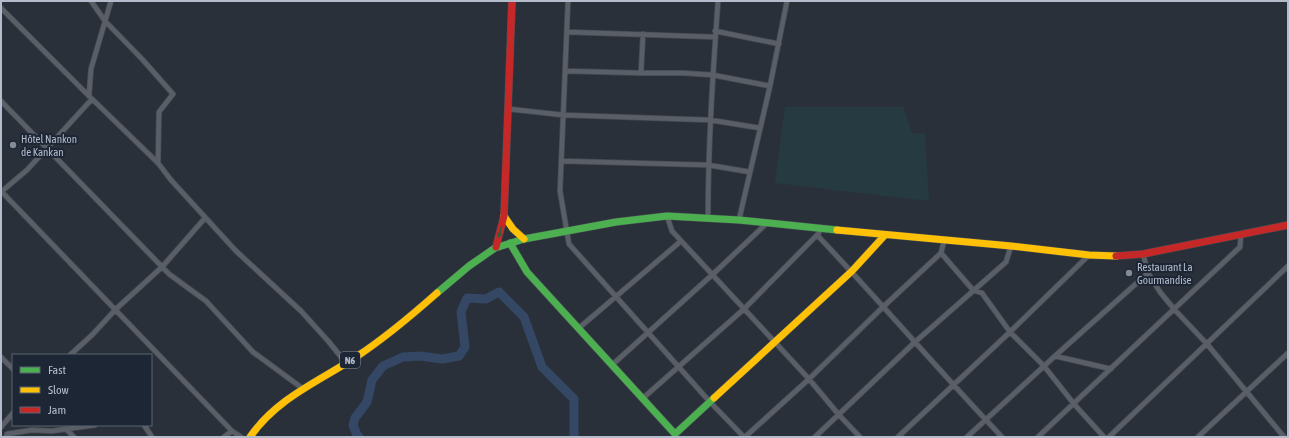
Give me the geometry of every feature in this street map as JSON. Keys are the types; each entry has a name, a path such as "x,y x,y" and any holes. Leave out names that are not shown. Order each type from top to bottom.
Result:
{"main road":[{"path":"496,248 504,216 512,1"},
{"path":"504,216 513,229 524,239 616,222 668,216 739,220 820,232 885,235 1112,256 1143,254 1288,225"},
{"path":"510,243 527,272 675,434 852,271 885,235"},
{"name":"N6","path":"250,437 271,411 302,388 346,363 395,329 450,281 472,264 496,248 524,239"}],"street":[{"path":"91,1 105,21 173,94 159,112 158,163"},
{"path":"111,1 91,68 90,97 27,170 1,191 232,431 241,437"},
{"path":"568,1 560,191 569,244 710,402 744,437 809,379 941,253 944,240"},
{"path":"708,218 710,120 718,1"},
{"path":"739,220 770,86 787,1"},
{"path":"1,8 158,163 171,180 236,251 300,311 346,363"},
{"path":"716,31 778,44"},
{"path":"567,32 715,37"},
{"path":"642,73 643,34"},
{"path":"565,71 713,74 770,86"},
{"path":"1,101 169,274 206,302 253,352 302,388"},
{"path":"509,109 563,115 710,120 760,128"},
{"path":"561,160 708,165 750,172"},
{"path":"668,216 672,231 809,379 839,415 860,437"},
{"path":"72,354 116,309 162,267 205,218"},
{"path":"612,365 712,275 766,223"},
{"path":"642,399 744,309 820,232 852,271 915,342 1002,437"},
{"path":"1038,437 1240,247 1242,234"},
{"path":"579,328 681,241"},
{"path":"815,437 915,342 1006,262 1011,246"},
{"path":"941,253 973,290 982,293 1010,332 1044,366 1074,404 1104,437"},
{"path":"1143,254 1148,273 1160,292 1207,344 1284,437"},
{"path":"898,437 1010,332 1089,255"},
{"path":"1109,437 1288,266"},
{"path":"967,437 1148,273"},
{"path":"1198,437 1288,353"},
{"path":"1055,356 1110,369"},
{"path":"1,357 12,368"},
{"path":"1,427 12,414"},
{"path":"1,430 7,436 32,430 52,431 88,426"},
{"path":"145,426 152,437"},
{"path":"66,429 74,437"},
{"path":"224,437 232,431"}],"green space":[{"path":"785,107 903,107 912,133 925,133 929,201 775,183"}],"waterway":[{"path":"359,437 353,425 355,418 367,402 372,380 383,366 403,357 420,356 442,359 459,356 465,347 461,312 467,298 486,299 499,292 524,317 542,367 574,399 574,437"}],"traffic: fast":[{"path":"524,239 616,222 667,216 739,220 837,230"},
{"path":"437,293 469,266 495,248 524,239"},
{"path":"510,243 527,272 675,434 714,398"}],"traffic: slow":[{"path":"504,216 513,229 524,239"},
{"path":"837,230 1011,246 1089,255 1116,256"},
{"path":"714,398 852,271 885,235"},
{"path":"250,437 261,423 285,401 367,350 437,293"}],"traffic: jam":[{"path":"496,247 504,216 512,1"},
{"path":"1116,256 1143,254 1288,225"}],"place":[{"name":"Hôtel Nankon de Kankan","path":"13,145"},
{"name":"Restaurant La Gourmandise","path":"1129,273"}]}
